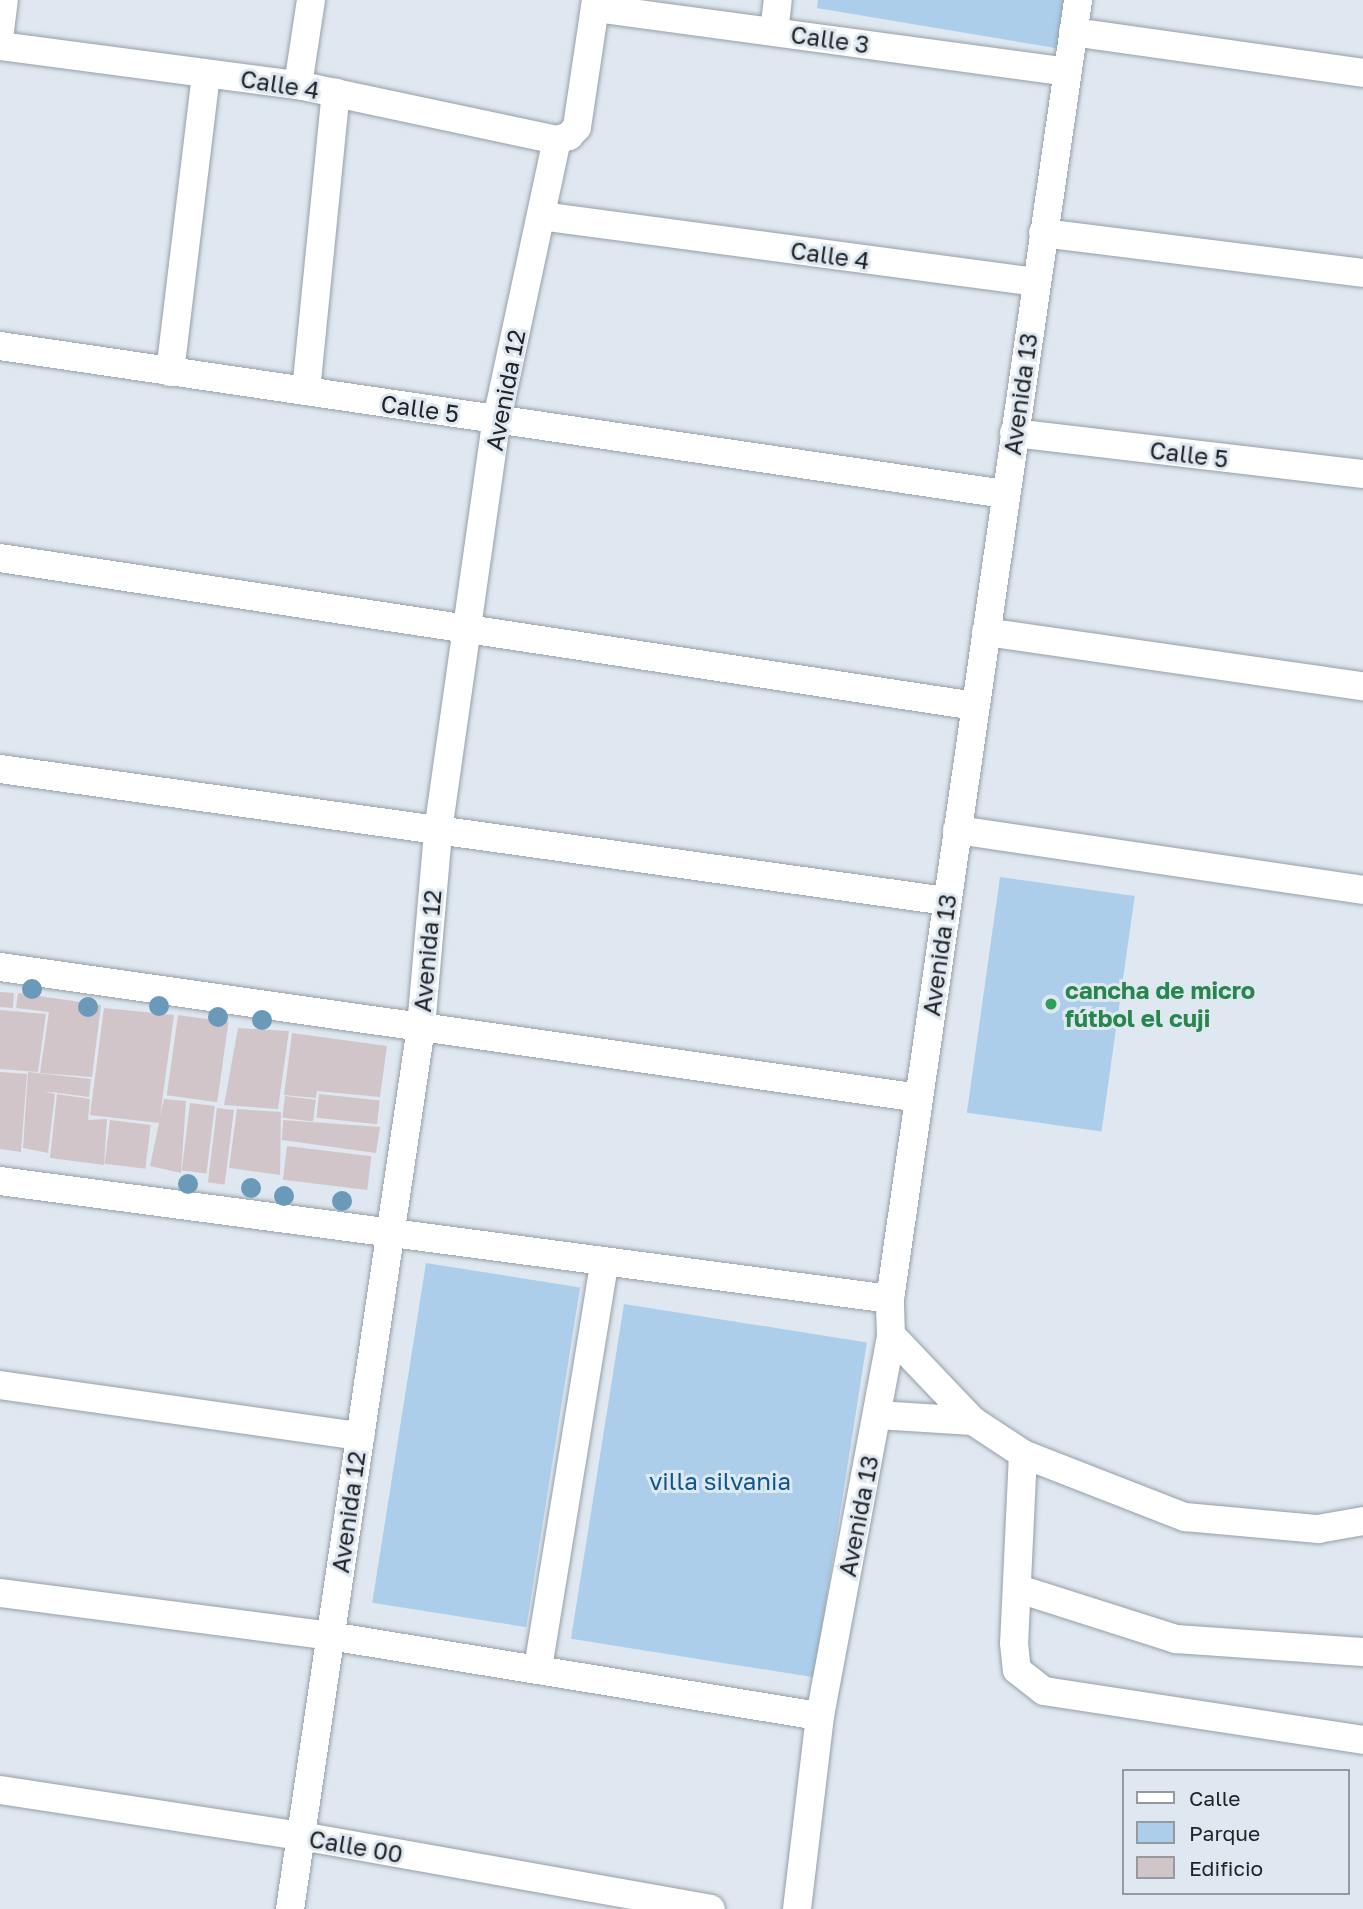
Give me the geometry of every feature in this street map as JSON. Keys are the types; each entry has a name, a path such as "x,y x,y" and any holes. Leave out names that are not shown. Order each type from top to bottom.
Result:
{"street":[{"path":"0,31 5,0"},
{"path":"299,85 311,0"},
{"path":"774,31 778,0"},
{"name":"Avenida 13","path":"797,1909 820,1716 891,1335 890,1299 1077,0"},
{"path":"557,140 569,136 577,127 595,4"},
{"name":"Calle 3","path":"595,4 1066,72"},
{"path":"1073,32 1363,73"},
{"name":"Calle 4","path":"0,46 299,85 557,140"},
{"path":"170,372 206,74"},
{"path":"306,391 336,93"},
{"name":"Avenida 12","path":"290,1909 421,1027 438,831 464,628 497,419 557,140"},
{"name":"Calle 4","path":"541,216 1036,282"},
{"path":"1043,233 1363,273"},
{"name":"Calle 5","path":"0,346 1005,494"},
{"name":"Calle 5","path":"1014,433 1363,474"},
{"path":"0,558 975,706"},
{"path":"986,632 1363,686"},
{"path":"0,769 947,901"},
{"path":"957,830 1363,890"},
{"path":"0,967 919,1097"},
{"path":"0,1181 890,1299"},
{"path":"538,1668 605,1261"},
{"path":"891,1335 973,1421 1023,1454 1185,1517 1318,1529 1363,1521"},
{"path":"0,1385 360,1436"},
{"path":"877,1415 973,1421"},
{"path":"1023,1454 1019,1589 1014,1643 1017,1670 1044,1691 1363,1740"},
{"path":"1019,1589 1176,1639 1363,1652"},
{"path":"0,1593 330,1636 820,1716"},
{"name":"Calle 00","path":"0,1790 301,1836 711,1909"}],"green space":[{"path":"818,0 1073,0 1067,50 817,8"},
{"name":"cancha de micro fútbol el cuji","path":"1000,877 1135,896 1102,1132 967,1113"},
{"path":"426,1263 580,1287 526,1627 372,1603"},
{"name":"villa silvania","path":"624,1304 867,1342 814,1677 571,1639"}],"building":[{"path":"0,992 14,993 13,1008 0,1007"},
{"path":"18,993 101,1005 92,1077 40,1073 49,1012 16,1008"},
{"path":"104,1008 174,1015 160,1116 164,1099 186,1101 181,1173 150,1166 159,1123 90,1115"},
{"path":"0,1010 46,1014 38,1072 0,1069"},
{"path":"178,1015 229,1022 217,1102 167,1095"},
{"path":"238,1028 289,1031 278,1109 224,1105"},
{"path":"292,1033 387,1046 380,1097 317,1091 316,1098 284,1095"},
{"path":"0,1072 27,1074 21,1152 0,1149"},
{"path":"28,1072 91,1079 89,1097 44,1091 55,1094 48,1153 23,1148"},
{"path":"57,1094 90,1099 88,1120 107,1119 104,1165 50,1158"},
{"path":"319,1094 380,1100 377,1124 316,1118"},
{"path":"285,1096 316,1100 313,1122 282,1118"},
{"path":"190,1103 215,1106 207,1174 182,1170"},
{"path":"217,1108 234,1110 225,1185 208,1182"},
{"path":"237,1109 281,1112 280,1175 229,1168"},
{"path":"110,1120 151,1125 145,1169 105,1164"},
{"path":"283,1120 380,1127 376,1153 282,1140"},
{"path":"287,1146 371,1156 367,1190 283,1180"}],"place":[{"name":"cancha de micro fútbol el cuji","path":"1051,1004"}]}
